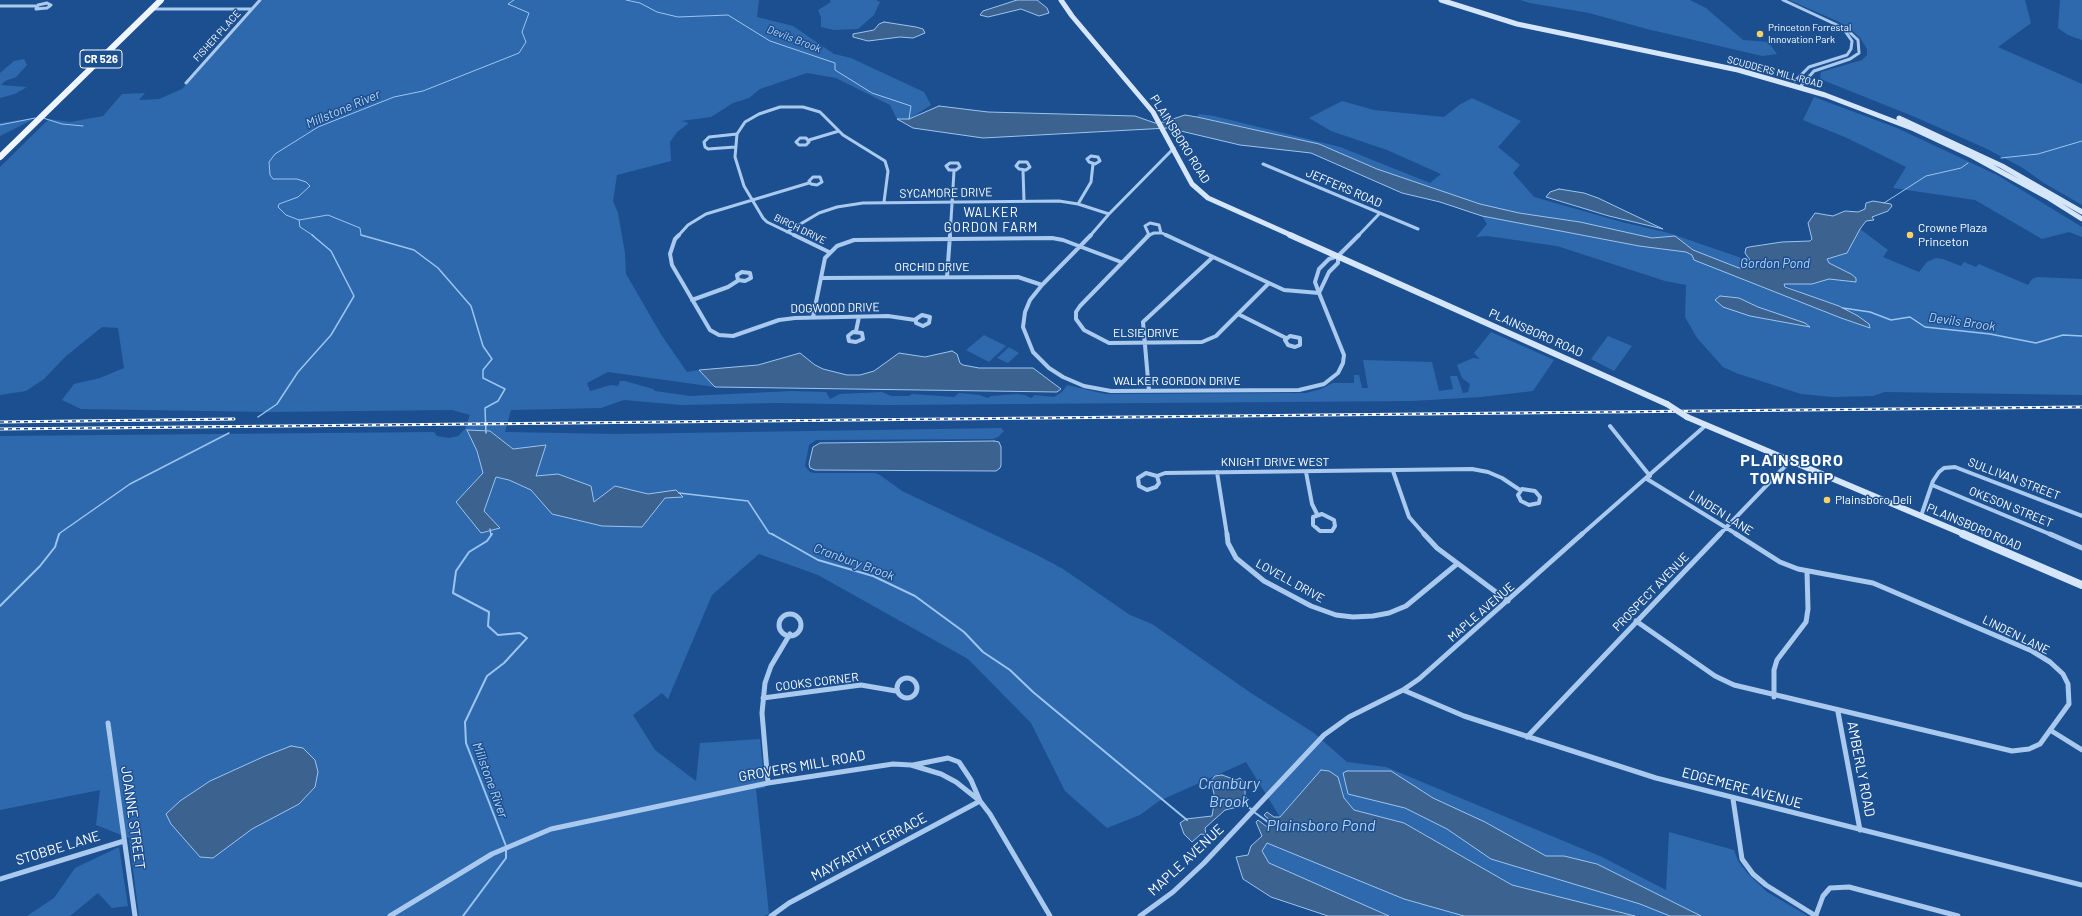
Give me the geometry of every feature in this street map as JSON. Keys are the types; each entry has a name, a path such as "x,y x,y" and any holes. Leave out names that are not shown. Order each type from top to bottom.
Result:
{"main road":[{"name":"CR 526","path":"0,157 161,0"},
{"name":"PLAINSBORO ROAD","path":"1061,0 1072,16 1140,95 1163,129 1192,184 1208,198 1667,404 1687,417 1705,426 2082,585"},
{"name":"SCUDDERS MILL ROAD","path":"1441,0 1517,24 1709,63 1802,85 1871,107 1959,144 2002,166 2082,212"},
{"name":"SCUDDERS MILL ROAD","path":"1453,0 1525,22 1716,60 1795,81 1878,114 1992,166 2082,219"}],"street":[{"name":"FISHER PLACE","path":"186,83 260,0"},
{"path":"1783,0 1850,31 1859,43 1859,53 1850,59 1814,71 1802,85"},
{"path":"0,6 36,6 45,3 51,5 41,10 36,9 36,6"},
{"path":"152,9 252,9"},
{"path":"1795,81 1807,68 1842,57 1852,49 1852,41 1850,36 1841,28 1822,17"},
{"path":"735,147 708,150 705,147 704,142 710,137 737,134 745,122 771,109 789,106 808,107 819,111 828,117 839,131 880,157 886,163 888,171 884,202"},
{"path":"809,140 839,131"},
{"name":"BIRCH DRIVE","path":"737,134 735,157 742,181 751,200 765,221 829,252"},
{"name":"WALKER GORDON DRIVE","path":"1174,148 1109,214 1082,247 1042,285 1028,305 1023,327 1030,348 1042,363 1063,377 1084,386 1116,391 1299,390 1315,388 1328,382 1340,370 1344,355 1343,348 1315,282 1318,272 1329,259 1338,256"},
{"path":"1078,204 1091,182 1093,164"},
{"name":"JEFFERS ROAD","path":"1264,164 1418,229"},
{"path":"1023,170 1024,201"},
{"path":"947,277 954,171"},
{"name":"DOGWOOD DRIVE","path":"809,183 701,216 688,225 675,239 670,250 670,261 711,331 723,336 737,335 783,319 813,317 892,317 916,320"},
{"name":"SYCAMORE DRIVE","path":"787,232 808,218 831,208 857,203 1052,201 1078,204 1109,214"},
{"path":"1319,293 1329,272 1338,263 1338,256 1380,213"},
{"name":"ELSIE DRIVE","path":"1149,234 1145,226 1150,222 1159,225 1160,233"},
{"name":"ELSIE DRIVE","path":"1269,283 1214,337 1204,342 1104,342 1084,330 1076,320 1078,308 1149,234 1160,233 1288,291 1319,293"},
{"path":"813,317 824,260 829,252 839,245 857,240 1061,239 1121,262"},
{"path":"1149,391 1144,343 1143,325 1145,320 1213,257"},
{"name":"ORCHID DRIVE","path":"821,278 1018,277 1042,285"},
{"path":"692,300 728,287 739,280"},
{"path":"1238,314 1286,338"},
{"path":"856,331 859,317"},
{"name":"LINDEN LANE","path":"1610,426 1648,477 1726,529 1780,562 1807,571 1873,583 1885,587 2032,651 2050,662 2063,674 2068,684 2069,704 2040,744 2029,749 2012,751 1774,697 1734,685 1715,676 1636,621"},
{"name":"MAPLE AVENUE","path":"1140,916 1173,892 1193,874 1324,735 1364,709 1403,690 1432,669 1705,426"},
{"name":"PROSPECT AVENUE","path":"1527,738 1636,621 1790,461"},
{"name":"SULLIVAN STREET","path":"1921,516 1939,472 1944,468 1955,467 2082,516"},
{"name":"KNIGHT DRIVE WEST","path":"1157,476 1165,473 1472,469 1488,472 1502,478 1520,490"},
{"path":"1394,471 1409,517 1437,548 1508,602"},
{"name":"LOVELL DRIVE","path":"1217,472 1228,544 1236,558 1264,581 1311,606 1336,615 1354,617 1389,613 1406,606 1458,564"},
{"path":"1306,472 1312,504 1317,514"},
{"path":"1149,473 1157,476 1159,483 1154,489 1143,488 1138,484 1138,478 1142,474 1149,473"},
{"name":"OKESON STREET","path":"1932,486 2082,548"},
{"path":"1525,488 1535,491 1540,497 1539,503 1532,505 1521,501 1518,495 1520,490 1525,488"},
{"path":"1317,514 1325,514 1331,517 1335,522 1334,528 1327,532 1316,529 1312,520 1317,514"},
{"path":"1774,697 1774,670 1777,660 1806,622 1808,609 1807,571"},
{"path":"768,783 762,713 765,683 771,666 790,634 797,631 801,625 800,619 795,615 784,617 778,626 783,633 790,634"},
{"path":"906,679 913,680 917,685 917,691 910,698 899,696 896,691 899,682 906,679"},
{"name":"COOKS CORNER","path":"763,698 845,686 861,686 896,691"},
{"name":"EDGEMERE AVENUE","path":"1403,690 1449,710 1527,738 1656,778 1733,799 2082,885"},
{"name":"AMBERLY ROAD","path":"1838,712 1860,830"},
{"name":"JOANNE STREET","path":"108,723 135,916"},
{"path":"2050,730 2082,750"},
{"path":"911,765 948,758 959,762 971,780 980,801"},
{"name":"GROVERS MILL ROAD","path":"390,916 463,870 492,854 522,840 577,822 768,783 878,765 911,765 941,774 956,782 980,801 990,814 1050,916"},
{"path":"1733,799 1742,860 1753,874 1766,885 1816,916 1823,896 1830,888 1838,887 1849,887 1958,916"},
{"name":"MAYFARTH TERRACE","path":"771,916 789,903 980,801"},
{"name":"STOBBE LANE","path":"0,879 124,841"}],"shaded area":[{"path":"260,0 759,0 757,17 793,26 834,54 851,58 924,92 931,105 909,119 897,119 890,105 836,78 807,73 760,89 749,98 733,103 711,117 681,121 689,123 677,132 670,142 671,161 617,175 613,201 618,213 625,253 626,274 662,336 687,372 699,370 715,387 608,372 587,383 590,391 611,385 618,386 620,381 625,381 653,389 655,391 690,396 791,391 826,392 830,399 840,394 882,392 891,396 909,396 912,394 954,397 959,393 979,395 988,398 991,396 1017,394 1025,395 1031,398 1035,395 1054,397 1062,392 1067,385 1105,394 1306,393 1321,389 1333,383 1354,383 1354,375 1359,375 1362,388 1368,388 1363,360 1432,362 1439,391 1453,389 1450,376 1457,376 1463,393 1468,392 1470,384 1462,378 1457,365 1473,358 1480,359 1474,353 1491,332 1554,360 1533,391 1481,397 1412,401 888,405 777,403 681,405 624,400 601,408 511,410 505,432 617,434 1001,428 1004,431 998,437 993,439 816,440 809,445 805,466 810,472 814,473 875,473 902,491 1037,555 1063,569 1130,615 1152,624 1251,693 1314,733 1347,762 1386,767 1602,857 1666,890 1669,832 1734,850 1738,861 1748,874 1767,892 1808,916 1701,916 1597,864 1564,856 1546,856 1485,822 1433,798 1391,771 1343,773 1348,794 1405,808 1447,829 1594,889 1640,904 1670,916 1635,916 1512,885 1405,823 1354,810 1344,798 1343,790 1321,770 1280,817 1246,762 1159,801 1140,815 1107,828 1065,791 1031,723 968,659 818,575 759,554 712,595 668,699 662,693 633,715 655,750 696,781 700,743 760,739 765,788 756,789 769,914 764,916 139,916 129,838 96,825 100,790 0,810 0,436 434,432 437,436 449,438 458,436 465,429 470,415 452,410 268,412 81,409 62,400 74,384 100,378 124,368 118,328 102,327 65,357 44,379 26,391 0,395 0,167 49,119 70,122 103,116 122,94 145,93 139,100 159,99 182,89","holes":["468,430 490,431 513,449 546,445 535,477 558,474 594,503 615,486 648,494 676,490 682,497 665,497 642,527 552,514 531,490 509,480 496,477 484,511 456,502 483,473 477,451"]},
{"path":"830,0 876,0 880,2 874,15 858,29 834,30 821,27 821,17 818,10 831,2"},
{"path":"1520,0 1690,0 1706,8 1743,40 1768,42 1777,54 1762,56 1647,29 1589,13"},
{"path":"1789,0 2025,0 2031,23 1998,47 2082,84 2082,205 2044,183 2023,168 1985,148 1915,117 1820,79 1821,72 1862,60 1867,55 1867,49 1861,39 1851,29 1837,21"},
{"path":"2060,0 2082,0 2082,40 2068,35 2058,28"},
{"path":"24,59 27,65 16,77 5,81 1,85 27,87 15,94 0,98 0,73 14,61"},
{"path":"1814,97 1897,128 1997,175 2082,227 2082,237 2069,232 2042,239 1975,200 1893,188 1906,167 1847,138 1803,120"},
{"path":"1472,98 1521,121 1498,147 1520,165 1513,173 1534,197 1622,222 1669,233 1753,262 1754,266 1739,268 1693,250 1675,236 1652,238 1580,222 1519,213 1480,204 1377,169 1319,144 1197,117 1199,114 1214,116 1340,147 1430,183 1441,174 1387,150 1331,131 1309,118 1342,101 1374,110 1444,117 1459,105"},
{"path":"34,118 30,121 0,136 0,123"},
{"path":"1482,216 1639,246 1686,252 1692,254 1695,260 1870,328 1869,324 1858,316 1839,306 1825,303 1784,285 1788,282 1808,284 1829,279 1856,282 1856,278 1851,274 1829,263 1827,259 1847,253 1860,229 1888,250 1883,257 1919,272 1927,262 1936,258 1961,266 1964,262 1976,267 1979,264 2028,285 2032,279 2037,277 2082,279 2082,395 1885,392 1873,396 1833,397 1801,394 1736,373 1723,367 1697,338 1685,317 1686,285 1665,281 1557,246 1487,236 1476,237 1487,224"},
{"path":"984,335 1006,346 989,362 966,350"},
{"path":"1608,336 1632,346 1614,371 1591,359"},
{"path":"1009,347 1019,353 1008,363 997,358"},
{"path":"1267,843 1404,899 1464,916 1389,916 1268,863 1262,851"},
{"path":"119,847 128,906 112,908 98,893 70,916 27,916 54,898 75,868"}],"water":[{"path":"1017,0 1037,0 1047,8 1049,13 1039,16 1021,9 988,17 980,15 983,11"},
{"path":"884,22 916,27 923,29 925,33 913,38 900,37 868,41 853,37 853,34 874,30 879,24"},
{"name":"Gordon Pond","path":"939,106 988,112 1135,116 1155,123 1164,122 1185,115 1197,117 1319,144 1377,169 1480,204 1519,213 1580,222 1652,238 1675,236 1693,250 1739,268 1754,266 1745,253 1746,248 1782,242 1810,241 1812,239 1808,223 1815,213 1833,216 1845,211 1858,212 1865,209 1866,203 1873,201 1891,204 1892,206 1888,211 1872,217 1874,220 1866,221 1847,253 1827,259 1829,263 1851,274 1856,278 1856,282 1829,279 1812,284 1784,284 1785,287 1839,306 1858,316 1869,324 1870,328 1694,260 1692,255 1686,252 1639,246 1482,216 1440,202 1402,193 1311,153 1240,145 1168,128 983,138 913,128 897,119 909,119"},
{"path":"1559,189 1584,193 1598,198 1663,229 1609,216 1546,197 1550,192"},
{"path":"1720,296 1739,298 1758,307 1805,323 1810,327 1750,316 1723,307 1715,300"},
{"path":"952,351 957,354 960,363 963,365 979,368 1033,368 1061,389 1057,392 715,387 699,370 758,365 800,353 815,365 823,369 847,375 860,375 874,371 899,353 925,357"},
{"path":"467,430 490,431 513,449 546,445 536,476 558,474 591,486 594,502 615,486 648,494 676,490 683,497 665,498 642,527 602,526 552,514 531,490 509,480 496,477 484,511 500,528 481,533 456,502 483,473 477,451"},
{"path":"999,442 1001,447 1001,465 996,471 815,470 810,468 809,464 813,447 820,443"},
{"path":"291,746 303,748 315,760 318,772 315,787 299,804 252,829 213,858 200,857 171,824 166,814 180,801 210,781"},
{"name":"Plainsboro Pond","path":"1321,770 1329,771 1338,777 1344,798 1354,810 1404,823 1512,885 1635,916 1464,916 1404,899 1267,843 1262,851 1269,863 1389,916 1328,916 1271,897 1243,879 1236,857 1248,855 1251,846 1262,836 1256,822 1258,820 1267,827 1272,822 1264,815 1267,812 1274,817 1280,817"},
{"name":"Plainsboro Pond","path":"1347,771 1391,771 1433,798 1485,822 1546,856 1564,856 1597,864 1701,916 1670,916 1640,904 1491,859 1447,829 1405,808 1348,794 1343,773"},
{"name":"Cranbury Brook","path":"1222,775 1236,780 1240,778 1245,784 1245,796 1248,800 1242,806 1225,810 1205,828 1206,835 1201,834 1192,842 1184,834 1180,823 1186,819 1212,816 1215,798 1211,781 1215,776"}],"waterway":[{"name":"Millstone River","path":"299,220 286,215 278,207 279,204 298,197 310,186 306,182 297,179 273,179 270,175 269,162 275,154 318,127 394,97 423,91 519,53 526,42 522,32 529,13 508,4 514,0"},
{"name":"Devils Brook","path":"626,0 640,3 657,12 678,17 728,15 770,41 835,63 835,70 872,93 911,106 909,119"},
{"path":"0,125 35,118"},
{"path":"43,118 62,124 83,126"},
{"path":"2001,158 2038,154 2082,141"},
{"path":"1884,203 1926,176 1961,168 1968,163"},
{"name":"Millstone River","path":"299,220 328,215 360,228 361,235"},
{"path":"299,220 300,227 314,236"},
{"path":"258,417 277,404 298,372 331,335 354,296 331,251 312,235"},
{"name":"Millstone River","path":"361,235 414,250 438,268 471,306 483,346 492,359 483,370 483,378 505,389 498,401 485,408 486,433"},
{"name":"Devils Brook","path":"1843,308 1870,312 1891,320 1910,317 1925,327 1990,334 2036,343 2063,335 2082,336"},
{"path":"59,535 130,484 229,433"},
{"name":"Cranbury Brook","path":"679,493 748,501 769,533 773,535"},
{"name":"Millstone River","path":"490,529 491,535"},
{"path":"0,606 40,566 55,547 59,534"},
{"name":"Millstone River","path":"492,534 487,541 469,552 456,571 453,593 489,612 488,626 498,635 520,633 527,638 504,663 487,676 465,722 466,743 506,846"},
{"name":"Cranbury Brook","path":"773,535 818,560 873,576 915,596 964,632 983,652 1010,670 1033,692 1187,820"},
{"name":"Cranbury Brook","path":"1243,803 1251,809"},
{"name":"Cranbury Brook","path":"1254,812 1272,825"},
{"name":"Millstone River","path":"463,916 506,858 506,850"}],"railway":[{"path":"0,429 2082,407"},
{"path":"0,422 234,419"}],"place":[{"name":"Princeton Forrestal Innovation Park","path":"1760,34"},
{"name":"Crowne Plaza Princeton","path":"1910,235"},
{"name":"Plainsboro Deli","path":"1827,500"}],"district":[{"name":"WALKER GORDON FARM","path":"991,220"},
{"name":"PLAINSBORO TOWNSHIP","path":"1792,470"}]}
